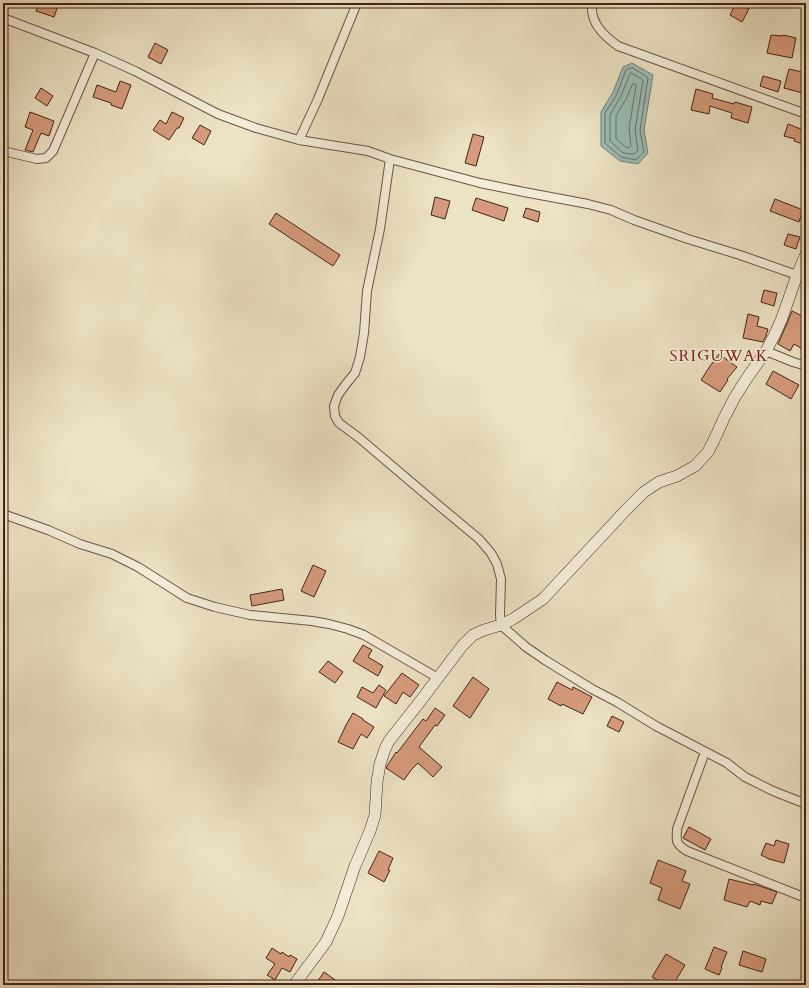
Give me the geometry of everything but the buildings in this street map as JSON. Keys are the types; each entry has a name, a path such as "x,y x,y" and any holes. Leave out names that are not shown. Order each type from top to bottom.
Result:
{"street":[{"path":"3,9 6,3"},
{"path":"299,140 318,99 357,3"},
{"path":"592,3 591,11 596,24 607,37 618,46 806,114"},
{"path":"3,18 95,53 154,80 218,114 262,130 299,140 368,151 390,159 480,183 606,208 634,220 740,255 797,276"},
{"path":"3,151 37,159 46,158 53,151 95,53"},
{"path":"390,159 380,229 367,291 364,333 360,357 355,373 338,395 334,406 335,416 339,423 358,437 479,539 491,553 497,564 500,579 501,625 526,647 592,689 617,702 671,735 727,764 745,777 773,791 806,804"},
{"path":"294,985 326,942 338,916 355,866 375,815 377,782 380,764 389,741 449,662 473,635 514,619 543,598 644,492 658,482 677,476 695,466 708,452 735,397 766,351 782,318 806,254"},
{"path":"766,351 806,366"},
{"path":"3,514 48,530 80,544 112,554 138,567 187,598 215,607 250,615 312,621 348,629 364,635 438,678"},
{"path":"705,752 677,829 676,841 679,846 687,851 806,898"}],"water":[{"path":"632,63 653,75 644,130 648,153 638,164 620,161 601,146 601,112 613,92 623,67"}],"district":[{"name":"SRIGUWAK","path":"719,356"}]}
